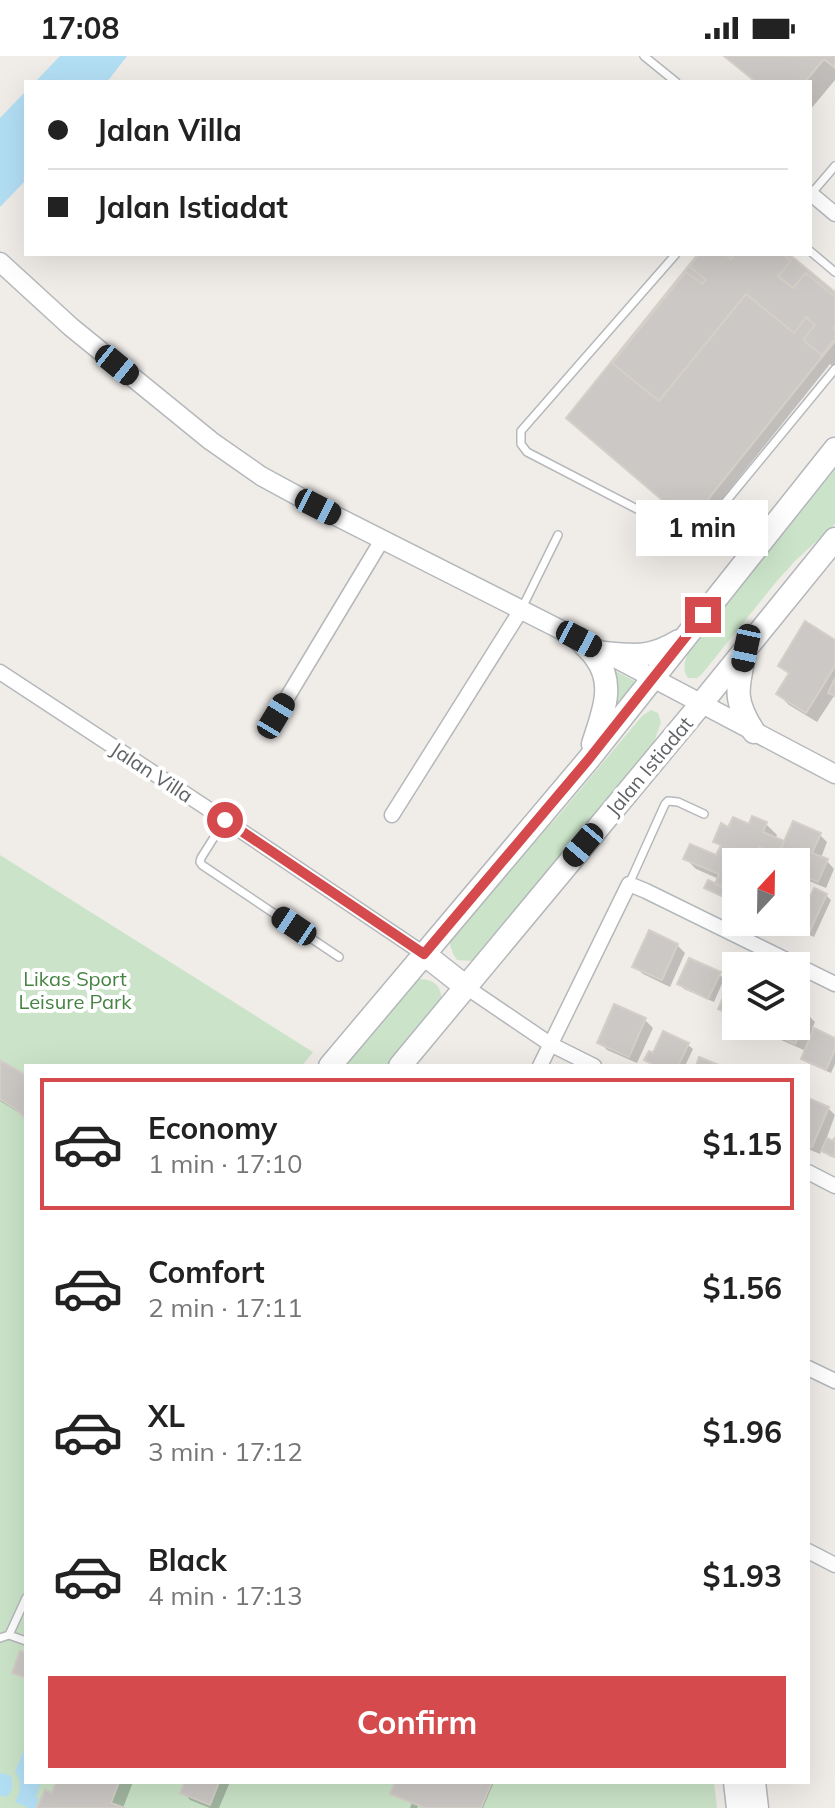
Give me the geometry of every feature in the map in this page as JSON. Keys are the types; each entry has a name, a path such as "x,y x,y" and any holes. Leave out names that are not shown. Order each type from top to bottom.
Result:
{"main road":[{"path":"332,1064 588,760 835,449"},
{"name":"Jalan Istiadat","path":"402,1064 835,539"},
{"path":"579,639 598,659 607,695 588,760"},
{"path":"604,653 634,656 662,651 684,639"},
{"path":"746,648 738,686 739,697 742,713 754,732"},
{"path":"424,954 466,987"},
{"path":"735,1784 738,1808"},
{"path":"754,1784 757,1808"}],"street":[{"path":"812,195 835,214"},
{"path":"0,262 71,327 211,441 261,476 835,774"},
{"path":"276,716 382,540"},
{"path":"392,815 521,610"},
{"name":"Jalan Villa","path":"0,672 424,954"},
{"path":"541,1064 629,884 835,984"},
{"path":"466,987 550,1044 590,1064"},
{"path":"810,1173 835,1186"},
{"path":"810,1369 835,1381"},
{"path":"810,1552 835,1565"}],"lane":[{"path":"644,56 674,80"},
{"path":"812,193 835,166"},
{"path":"812,253 832,269 835,258"},
{"path":"674,256 521,431 521,444 527,452 687,535 700,533 835,369"},
{"path":"521,610 558,535"},
{"path":"629,884 668,801 678,802 704,814"},
{"path":"225,820 201,858 202,865 339,957"},
{"path":"9,1635 24,1602"},
{"path":"0,1638 9,1635 24,1640"}],"green space":[{"path":"835,468 835,524 777,581 702,674 697,678 688,678 684,666 692,644"},
{"path":"603,664 636,682 606,720"},
{"path":"651,710 658,713 661,722 653,745 473,961 457,960 449,941 512,859 554,821 642,716"},
{"name":"Likas Sport Leisure Park","path":"0,855 313,1052 304,1064 24,1064 24,1784 714,1784 717,1808 0,1808"},
{"path":"414,980 429,980 437,985 441,1003 394,1064 345,1064"}],"water":[{"path":"60,56 127,56 109,80 37,80"},
{"path":"24,93 24,182 0,207 0,118"},
{"path":"24,1750 24,1784 40,1784 35,1808 15,1802 20,1787 15,1772"},
{"path":"2,1773 12,1779 11,1790 6,1797 0,1795"}],"building":[{"path":"724,56 835,56 835,68 824,59 807,80 754,80"},
{"path":"696,256 791,256 835,292 835,341 689,523 566,418"},
{"path":"698,256 727,256 731,259 733,256 785,256 791,261 778,276 793,288 806,273 835,297 835,339 822,355 803,340 815,325 806,317 794,333 746,294 659,401 612,363 686,272 702,284 706,280 689,266"},
{"path":"805,621 835,640 835,666 806,713 776,694 789,673 778,666"},
{"path":"835,678 835,696 828,693"},
{"path":"752,816 767,822 763,832 784,841 781,848 722,848 722,887 715,884 719,874 683,859 690,844 716,855 721,845 713,842 721,823 728,827 733,817 749,824"},
{"path":"793,821 821,833 812,853 828,859 818,882 810,879 810,848 781,848"},
{"path":"708,880 722,887 722,896 704,888"},
{"path":"814,888 827,894 810,931 810,897"},
{"path":"649,930 678,944 662,980 632,967"},
{"path":"689,958 721,972 708,999 677,984"},
{"path":"614,1004 646,1018 629,1057 597,1043"},
{"path":"814,1028 835,1038 835,1049 826,1070 801,1059"},
{"path":"663,1031 689,1043 679,1064 652,1064 644,1060 649,1051 653,1053"},
{"path":"699,1057 716,1064 697,1064"},
{"path":"0,1060 24,1074 24,1117 0,1099"},
{"path":"810,1099 829,1107 810,1146"},
{"path":"835,1137 835,1157 821,1151 827,1138 833,1141"},
{"path":"20,1651 24,1652 24,1677 12,1673"},
{"path":"55,1784 118,1784 111,1803 125,1808 37,1808 45,1790 52,1793"},
{"path":"184,1784 218,1784 210,1805 180,1793"},
{"path":"394,1784 491,1784 481,1808 425,1808 390,1794"}],"route":[{"path":"225,820 424,954 588,760 703,615"}]}
